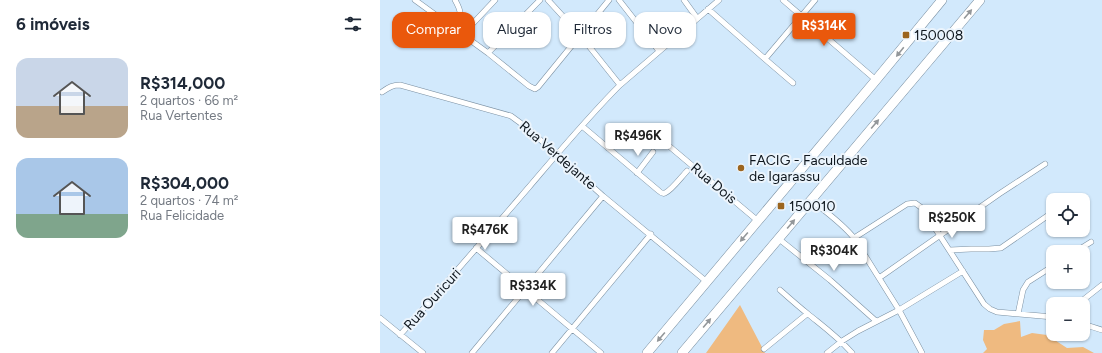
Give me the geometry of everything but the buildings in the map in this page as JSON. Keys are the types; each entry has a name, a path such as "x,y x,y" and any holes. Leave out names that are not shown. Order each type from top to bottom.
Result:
{"highway":[{"path":"648,353 942,0"},
{"path":"682,353 980,0"}],"street":[{"path":"415,0 432,12"},
{"path":"455,0 461,12"},
{"path":"475,22 496,0"},
{"path":"488,53 540,0"},
{"path":"548,0 559,12"},
{"path":"599,12 609,0"},
{"path":"619,0 659,51"},
{"path":"684,0 697,18"},
{"name":"Rua Ouricuri","path":"400,335 557,154 620,85 719,0"},
{"path":"782,0 876,80"},
{"path":"765,59 815,0"},
{"path":"708,10 793,83"},
{"path":"475,44 533,88 536,88 569,48"},
{"path":"590,48 620,85"},
{"name":"Rua Verdejante","path":"382,92 391,86 400,85 511,116 526,127 603,196 651,234 707,282"},
{"path":"582,126 659,191 665,193 670,190 687,171"},
{"path":"608,148 626,129"},
{"name":"Rua Dois","path":"650,130 758,221"},
{"path":"637,173 653,152"},
{"path":"879,278 939,235 1045,164"},
{"path":"472,353 603,196"},
{"path":"811,200 837,220 854,238 899,310 922,353"},
{"path":"854,238 907,204 912,202 916,203 922,208 984,304 997,312 1046,316"},
{"path":"950,250 1001,248 1046,217"},
{"path":"552,353 651,234"},
{"path":"778,239 830,280 876,321"},
{"path":"1086,245 1091,242"},
{"path":"476,248 601,353"},
{"path":"1018,314 1023,290 1028,282 1046,270"},
{"path":"827,353 842,341 876,321 899,310 964,271"},
{"path":"1087,297 1102,285"},
{"path":"780,290 807,314 826,327 842,341 852,353"},
{"path":"764,349 807,314"},
{"path":"380,318 423,353"},
{"path":"1090,326 1102,330"}],"shaded area":[{"path":"740,305 765,353 706,353"},
{"path":"1020,321 1021,337 1032,333 1046,335 1046,341 1056,341 1067,348 1083,347 1094,353 983,353 987,349 983,340 984,330 994,330 1004,324"}],"place":[{"name":"150008","path":"906,35"},
{"name":"FACIG - Faculdade de Igarassu","path":"741,168"},
{"name":"150010","path":"781,206"}]}
